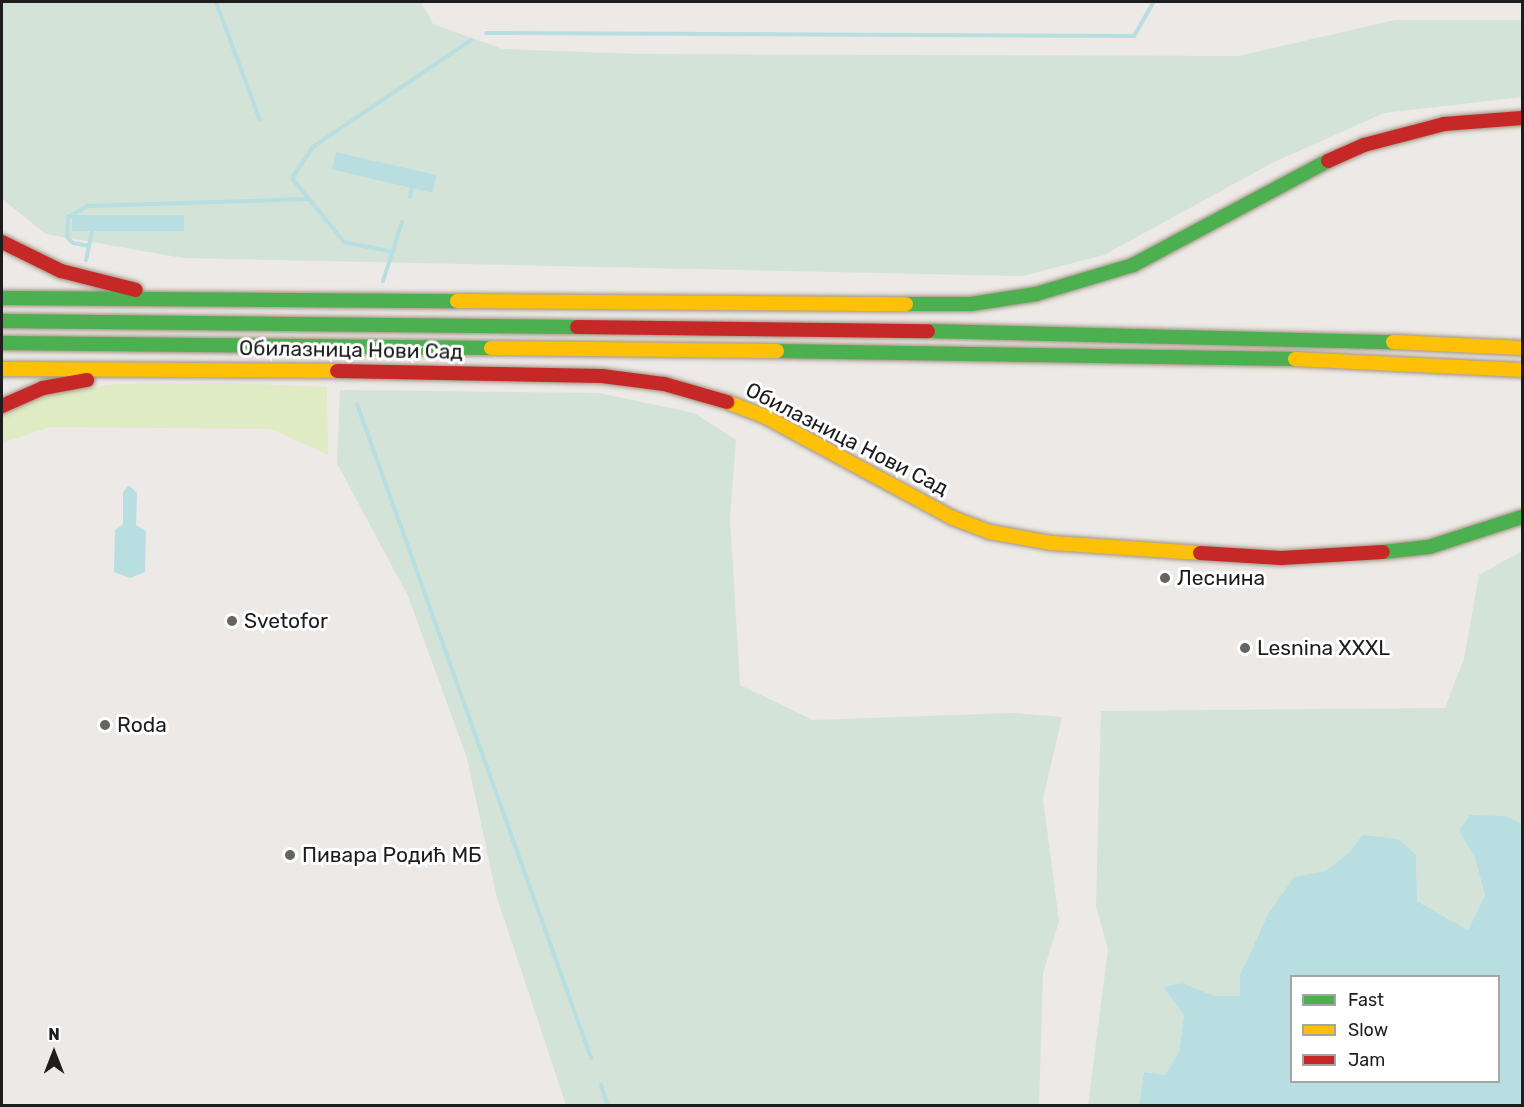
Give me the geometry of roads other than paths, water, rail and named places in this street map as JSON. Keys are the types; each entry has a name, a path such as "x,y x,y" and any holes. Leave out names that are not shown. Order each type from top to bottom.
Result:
{"main road":[{"path":"2,298 971,304 1046,291 1133,265 1223,219 1304,171 1364,144 1444,124 1522,118"},
{"path":"2,242 61,271 96,282 181,300"},
{"path":"2,321 1041,332 1287,337 1522,348"},
{"path":"2,343 1285,358 1522,370"},
{"name":"Обилазница Нови Сад","path":"2,369 414,370 602,376 664,384 701,392 766,417 953,518 990,532 1052,543 1281,558 1340,556 1429,548 1522,517"},
{"path":"2,406 60,384 152,370"}],"water":[{"path":"336,152 436,175 432,193 332,170"},
{"path":"72,215 184,215 184,231 72,231"},
{"path":"129,485 137,493 136,525 146,531 145,572 130,578 114,572 115,530 123,524 123,492"},
{"path":"1470,815 1506,816 1522,824 1522,1105 1139,1105 1144,1072 1165,1075 1179,1052 1184,1015 1163,987 1182,983 1215,996 1240,996 1240,975 1268,914 1294,877 1325,871 1350,852 1362,835 1398,839 1416,855 1417,901 1468,930 1485,895 1475,858 1459,830"}],"waterway":[{"path":"216,2 260,120"},
{"path":"486,33 1134,36 1154,2"},
{"path":"393,252 344,242 292,178 313,147 471,40"},
{"path":"410,197 412,188"},
{"path":"89,246 73,243 67,237 68,217 88,206 309,199"},
{"path":"383,281 402,222"},
{"path":"86,260 92,232"},
{"path":"357,404 591,1058"},
{"path":"601,1085 608,1106"}],"place":[{"name":"Леснина","path":"1165,578"},
{"name":"Svetofor","path":"232,621"},
{"name":"Lesnina XXXL","path":"1245,648"},
{"name":"Roda","path":"105,725"},
{"name":"Пивара Родић МБ","path":"290,855"}]}
